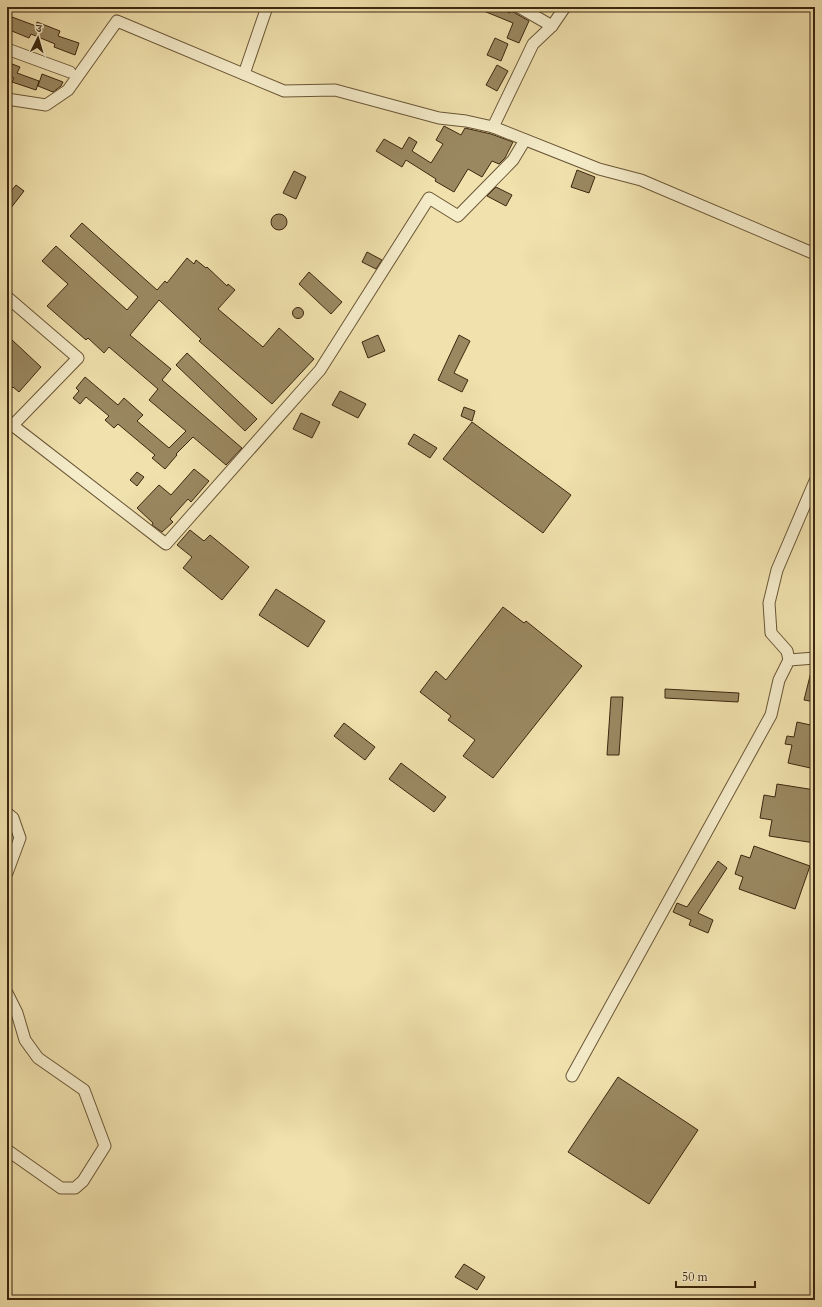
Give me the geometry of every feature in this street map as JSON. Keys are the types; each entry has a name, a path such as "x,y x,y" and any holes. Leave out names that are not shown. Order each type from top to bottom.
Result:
{"street":[{"path":"244,74 267,7"},
{"path":"520,7 552,26"},
{"path":"493,127 533,44 552,26 565,7"},
{"path":"7,99 46,105 68,90 117,21 284,91 335,90 439,118 466,121 493,127 599,169 641,180 815,254"},
{"path":"7,49 70,72"},
{"path":"7,297 78,358 9,423 166,544 320,370 429,198 458,216 513,160 525,140"},
{"path":"572,1076 771,716 779,680 789,660 786,651 771,633 769,604 777,570 815,480"},
{"path":"789,660 815,658"},
{"path":"7,813 13,818 20,838 7,873"},
{"path":"7,993 17,1013 25,1040 38,1058 84,1090 104,1146 83,1181 75,1188 61,1188 7,1150"}],"building":[{"path":"474,7 497,7 510,13 511,11 529,21 519,43 507,38 513,23"},
{"path":"12,17 36,26 37,22 60,31 58,36 79,43 75,55 54,47 55,44 31,34 29,38 7,29"},
{"path":"495,38 508,44 501,61 487,55"},
{"path":"7,62 20,67 17,73 39,81 36,90 12,82 14,78 7,76"},
{"path":"497,65 508,71 497,91 486,85"},
{"path":"42,74 63,82 61,86 53,92 38,86"},
{"path":"444,126 461,135 465,128 491,134 513,142 505,158 499,164 492,161 482,177 468,169 454,192 435,181 436,179 406,160 402,167 376,151 384,139 402,149 409,137 417,142 412,151 431,163 443,144 436,140"},
{"path":"577,170 595,177 589,193 571,187"},
{"path":"294,171 306,177 296,199 283,193"},
{"path":"16,185 24,191 7,213 7,196"},
{"path":"496,187 512,195 506,206 487,196"},
{"path":"276,214 282,214 287,219 285,228 282,230 276,230 271,225 271,219"},
{"path":"82,223 157,290 165,281 167,283 187,258 194,264 196,260 206,268 207,267 227,286 228,284 235,290 218,309 263,347 279,328 314,359 272,404 199,341 201,339 159,300 130,335 171,369 162,380 242,448 226,465 193,437 176,454 177,455 165,469 152,458 155,455 118,424 114,428 105,420 109,416 86,397 80,404 73,398 79,391 76,388 85,377 118,405 124,398 143,415 137,421 169,448 186,431 149,400 158,389 109,347 104,353 88,338 86,340 47,306 68,284 42,261 56,246 127,310 138,297 70,236"},
{"path":"367,252 382,260 376,269 362,262"},
{"path":"309,272 342,302 331,314 299,284"},
{"path":"298,307 302,309 304,313 302,317 298,319 294,317 292,313 294,309"},
{"path":"378,335 385,351 368,358 362,342"},
{"path":"459,335 470,341 454,373 468,380 462,392 438,380"},
{"path":"11,339 41,367 19,392 13,387 7,394 7,344"},
{"path":"187,353 257,419 245,431 176,365"},
{"path":"340,391 366,404 358,418 332,405"},
{"path":"464,407 475,411 472,421 461,416"},
{"path":"301,413 320,422 312,438 293,429"},
{"path":"472,422 571,495 543,533 443,459"},
{"path":"414,434 437,448 430,458 408,444"},
{"path":"194,469 209,481 191,502 188,499 170,519 173,522 162,532 152,525 153,523 137,508 159,485 171,495"},
{"path":"137,472 144,477 137,486 130,480"},
{"path":"190,530 204,541 210,535 249,567 222,600 183,568 192,557 177,545"},
{"path":"276,589 325,621 308,647 259,615"},
{"path":"503,607 524,623 526,621 582,666 493,778 463,756 475,740 448,720 451,716 420,692 436,671 446,680"},
{"path":"812,668 815,668 815,702 804,700"},
{"path":"665,689 739,693 738,702 665,698"},
{"path":"611,697 623,697 619,755 607,755"},
{"path":"797,722 815,726 815,769 788,763 792,745 785,744 787,736 794,737"},
{"path":"344,723 375,747 365,760 334,736"},
{"path":"401,763 446,797 434,812 389,779"},
{"path":"777,784 815,790 815,843 769,836 772,820 760,818 764,795 775,797"},
{"path":"754,846 810,866 795,909 739,889 743,877 735,874 741,855 750,858"},
{"path":"718,861 727,868 698,913 713,920 708,933 689,925 691,920 673,912 677,903 687,907"},
{"path":"618,1077 698,1130 649,1204 568,1152"},
{"path":"464,1264 485,1277 477,1290 455,1277"}]}
